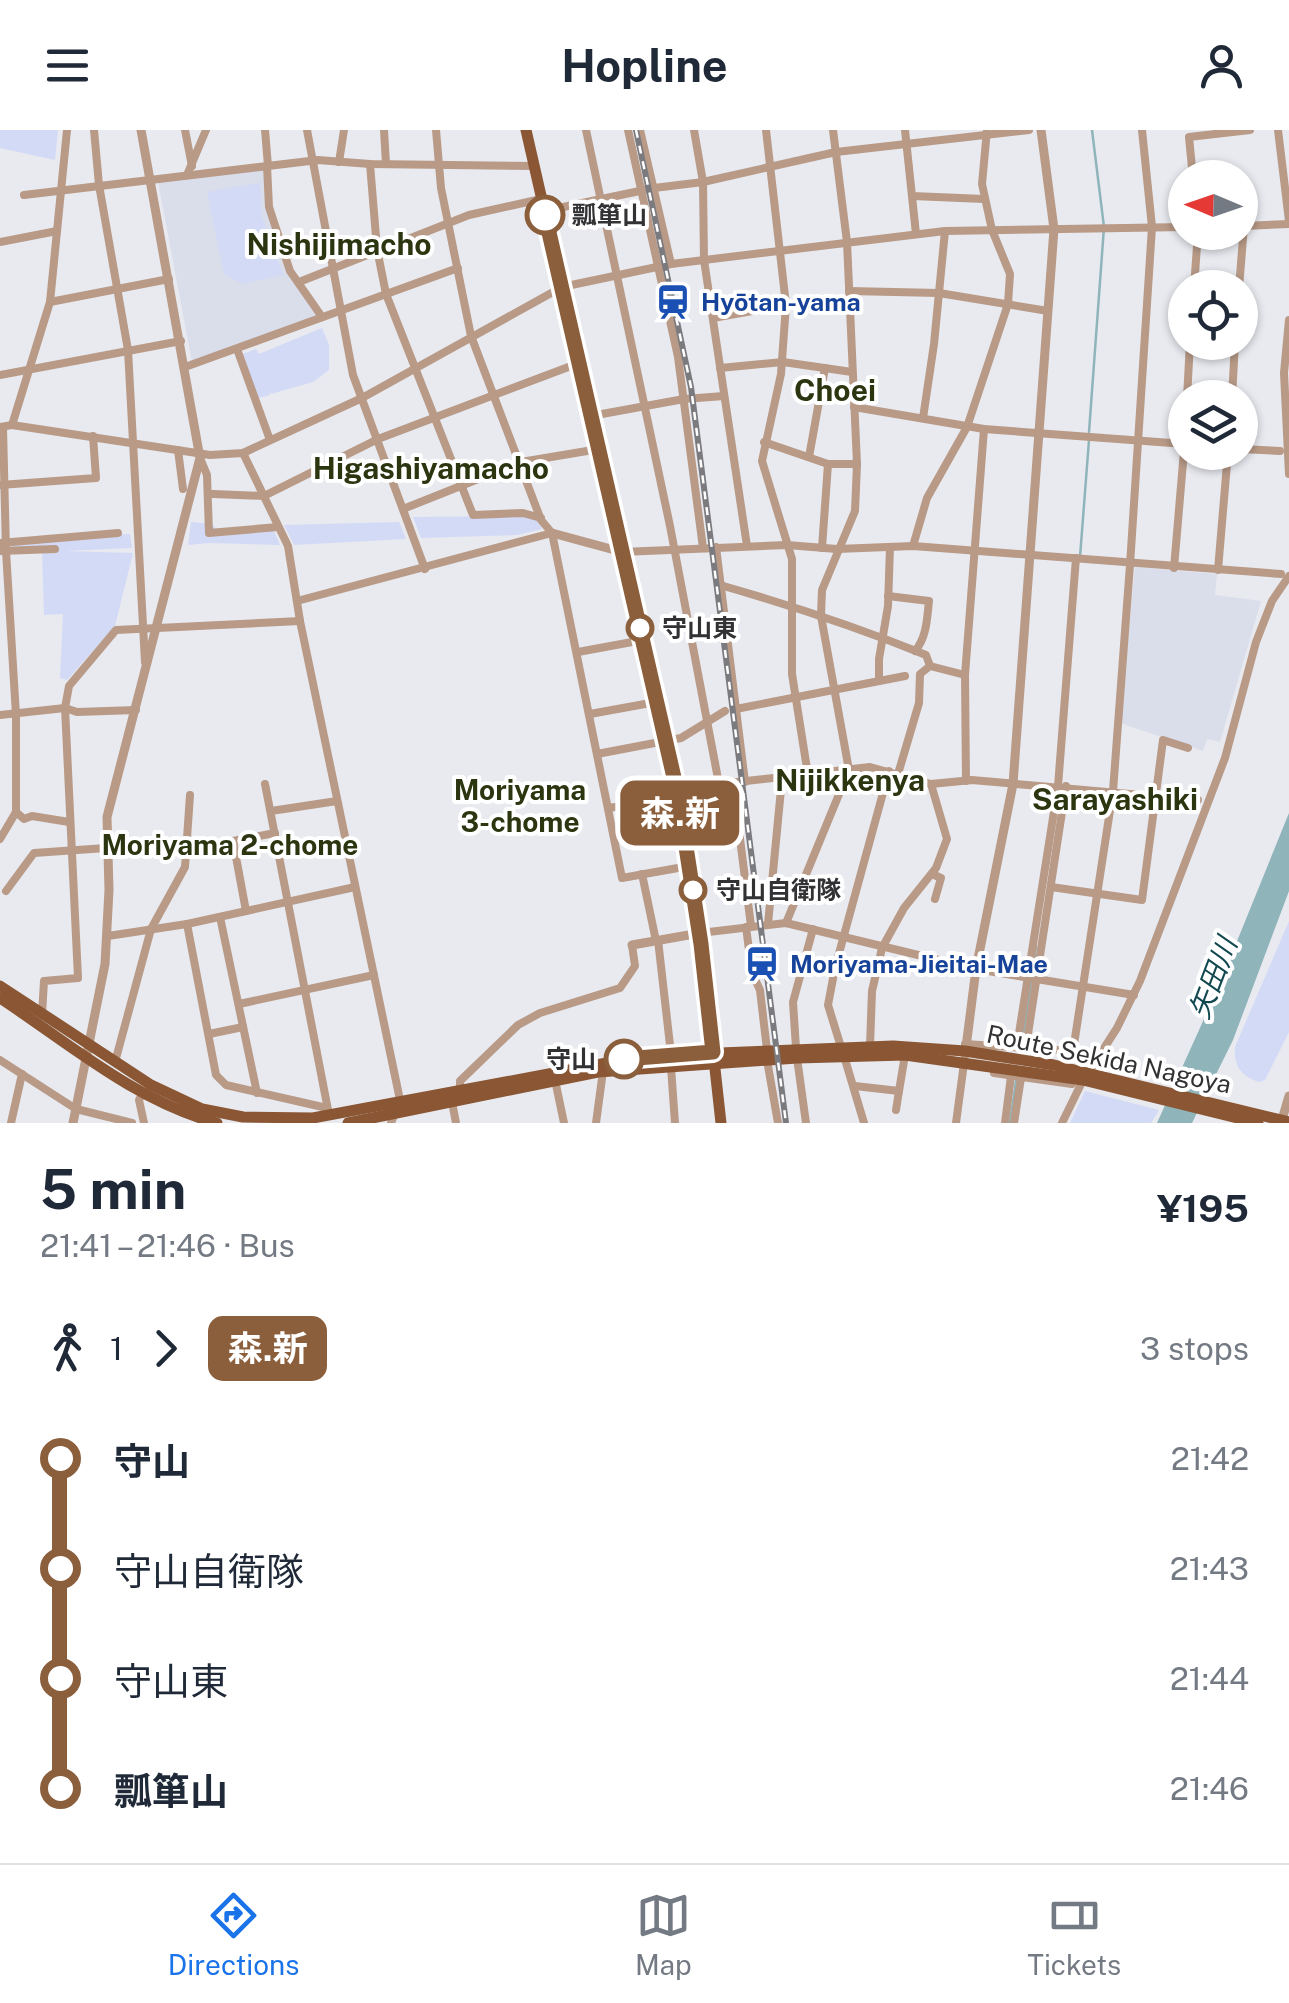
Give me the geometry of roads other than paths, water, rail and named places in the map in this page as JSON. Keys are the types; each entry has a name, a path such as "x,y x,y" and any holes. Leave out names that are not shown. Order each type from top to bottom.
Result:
{"main road":[{"path":"526,130 678,795 700,933 722,1123"},
{"name":"Route Sekida Nagoya","path":"0,986 142,1094 176,1111 217,1123"},
{"name":"Route Sekida Nagoya","path":"2,1002 178,1100 223,1114 274,1120 595,1063 843,1051 965,1056"},
{"name":"Route Sekida Nagoya","path":"843,1051 870,1046 1018,1062 1258,1123"},
{"name":"Route Sekida Nagoya","path":"348,1123 412,1116 452,1102 672,1060"},
{"name":"Route Sekida Nagoya","path":"1081,1079 1283,1121"}],"street":[{"path":"0,839 16,812 16,715 3,547 5,426 29,369 50,302 67,130"},
{"path":"94,130 99,185 128,350 146,674"},
{"path":"141,130 207,476 209,534 278,526"},
{"path":"184,130 190,171"},
{"path":"190,171 206,130"},
{"path":"265,130 269,207 290,272 322,317"},
{"path":"307,130 353,376 426,569"},
{"path":"339,162 344,130"},
{"path":"384,130 386,164"},
{"path":"436,130 438,163 471,336 541,518 552,533 622,878 689,866"},
{"path":"586,130 719,784"},
{"path":"628,130 684,399 702,548"},
{"path":"640,130 671,264"},
{"path":"694,130 704,182 704,260 747,546"},
{"path":"766,130 786,305 783,362 764,442 763,472 792,558 790,642 808,776"},
{"path":"786,923 849,770 821,616 821,596 855,511 857,464 847,242 833,130"},
{"path":"905,130 916,234"},
{"path":"299,282 469,215 598,200 704,182 836,152 951,134 1029,130"},
{"path":"956,1123 976,969 1013,784 1054,230 1041,130"},
{"path":"1018,1062 1072,1051 1112,791 1152,228 1142,130"},
{"path":"1191,160 1188,137 1250,130"},
{"path":"1258,225 1289,222 1278,130"},
{"path":"912,546 927,498 967,427 1008,304 1010,274 992,230 982,184 987,132"},
{"path":"24,194 190,171 313,160 534,166"},
{"path":"370,164 386,294 473,514 523,513 541,518"},
{"path":"912,196 984,199"},
{"path":"5,426 134,442 201,456 243,453 362,398 562,288 671,264 945,231 1168,227"},
{"path":"0,242 57,231"},
{"path":"923,418 945,231"},
{"path":"185,367 458,268"},
{"path":"50,302 169,278"},
{"path":"850,291 939,293 1048,312"},
{"path":"712,318 786,305"},
{"path":"1289,320 1284,373 1289,474"},
{"path":"0,375 181,340"},
{"path":"237,350 270,440"},
{"path":"213,494 264,496 378,439 579,362"},
{"path":"720,368 783,362 852,372"},
{"path":"809,457 825,368"},
{"path":"591,416 724,396"},
{"path":"854,408 984,429 1168,443"},
{"path":"966,781 965,675 984,429"},
{"path":"2,485 96,478 93,436"},
{"path":"764,442 828,464 857,464"},
{"path":"403,509 521,462 599,449"},
{"path":"178,450 183,489"},
{"path":"1258,450 1280,451"},
{"path":"243,453 288,546 300,621 400,1100 392,1119"},
{"path":"73,1123 108,936 107,816 201,456"},
{"path":"822,548 828,464"},
{"path":"1174,568 1183,470"},
{"path":"1218,570 1226,470"},
{"path":"3,547 118,533"},
{"path":"297,601 552,533 622,552 787,545 837,549 912,546 1285,575 1256,642 1224,758 1134,995 1081,1079 1062,1123"},
{"path":"3,547 55,549"},
{"path":"716,547 745,782"},
{"path":"879,680 890,547"},
{"path":"1032,979 1051,887 1078,559"},
{"path":"720,584 916,651 926,655 930,666"},
{"path":"888,596 928,601 927,622 916,651"},
{"path":"42,1015 44,981 78,978 65,708 70,686 116,630 300,621"},
{"path":"578,652 642,640"},
{"path":"0,660 12,659"},
{"path":"930,666 965,675"},
{"path":"864,1123 828,1005 844,937 919,703 920,674 930,666"},
{"path":"736,709 905,676"},
{"path":"590,714 656,702"},
{"path":"0,715 65,708 77,712 136,710"},
{"path":"597,754 682,738 725,711"},
{"path":"1142,900 1163,740 1188,748"},
{"path":"608,808 719,784 870,767 931,784 966,781 1062,786 1198,800"},
{"path":"768,924 782,778"},
{"path":"733,783 752,973 760,990 778,1123"},
{"path":"187,924 216,1075 226,1084 328,1111 265,784"},
{"path":"870,1046 872,990 882,948 904,908 932,874 947,832 931,784"},
{"path":"1005,1123 1062,786"},
{"path":"115,1062 151,929 185,867 190,795"},
{"path":"270,811 337,801"},
{"path":"16,812 24,818 70,822"},
{"path":"246,911 234,841 275,833"},
{"path":"6,891 34,853 106,848"},
{"path":"642,874 657,941 672,1060 675,1123"},
{"path":"932,874 941,878 934,898"},
{"path":"1051,887 1156,902"},
{"path":"108,936 187,924 355,888"},
{"path":"220,917 257,1093"},
{"path":"460,1088 460,1081 518,1026 540,1013 620,988 635,966 632,945 749,926 786,923 976,969 1134,995"},
{"path":"806,1123 793,1002 813,929"},
{"path":"239,1004 374,975"},
{"path":"209,1034 244,1027"},
{"path":"896,1110 906,1055"},
{"path":"965,1056 1018,1062 1081,1079"},
{"path":"0,1060 76,1109 132,1123"},
{"path":"1014,1123 1018,1062"},
{"path":"596,1123 603,1072"},
{"path":"11,1123 22,1074"},
{"path":"555,1080 564,1123"},
{"path":"855,1086 899,1091"},
{"path":"142,1094 139,1100 144,1123"},
{"path":"1283,1121 1289,1096"},
{"path":"452,1102 456,1123"}],"waterway":[{"path":"1089,432 1104,227 1092,130"},
{"path":"1080,557 1089,440"},
{"path":"1032,974 1036,947"},
{"path":"1022,1043 1031,982"},
{"path":"1010,1123 1016,1081"}],"railway":[{"path":"636,130 691,387 786,1123"}],"place":[{"name":"瓢箪山","path":"545,215"},
{"name":"Hyōtan-yama","path":"673,302"},
{"name":"守山東","path":"640,628"},
{"name":"守山自衛隊","path":"693,890"},
{"name":"Moriyama-Jieitai-Mae","path":"762,964"},
{"name":"守山","path":"624,1059"}],"district":[{"name":"Nishijimacho","path":"339,245"},
{"name":"Choei","path":"835,391"},
{"name":"Higashiyamacho","path":"431,469"},
{"name":"Nijikkenya","path":"850,781"},
{"name":"Sarayashiki","path":"1115,800"},
{"name":"Moriyama 3-chome","path":"520,806"},
{"name":"Moriyama 2-chome","path":"230,845"}],"water label":[{"name":"矢田川","path":"1213,978"}]}
